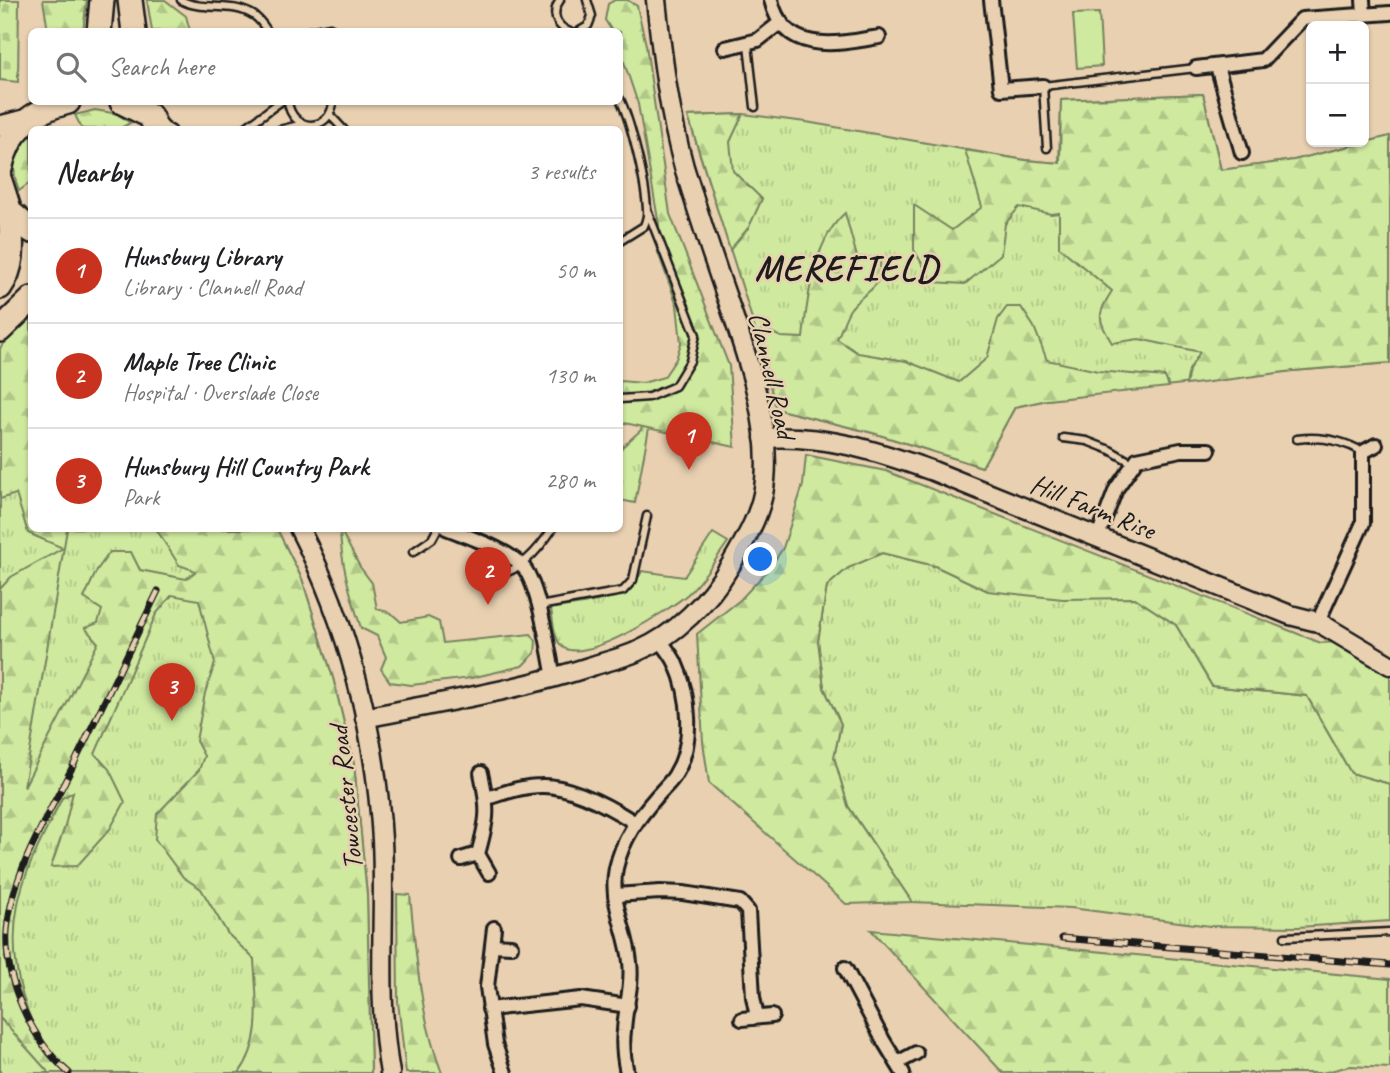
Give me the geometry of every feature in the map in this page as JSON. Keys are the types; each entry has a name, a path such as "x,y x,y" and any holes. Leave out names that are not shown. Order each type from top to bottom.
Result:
{"highway":[{"path":"99,28 102,0"},
{"path":"130,0 134,28"},
{"path":"128,105 156,119"},
{"path":"0,169 4,148 14,132 49,108"},
{"path":"0,181 12,250 10,267 0,287"},
{"path":"5,205 28,227"},
{"path":"0,330 28,303"}],"main road":[{"path":"0,126 49,108"}],"street":[{"name":"Clannell Road","path":"365,718 554,678 637,652 660,640 688,618 721,582 746,539 763,496 766,464 764,438 754,385 739,330 684,165 664,73 656,0"},
{"path":"771,0 781,22 805,41 832,45 879,37"},
{"path":"991,0 1001,89 1043,86"},
{"path":"1363,0 1364,15"},
{"path":"1196,68 1262,60 1302,19 1390,13"},
{"path":"726,48 758,40 781,22"},
{"path":"1217,66 1242,153"},
{"name":"Hill Farm Rise","path":"764,438 812,438 879,452 1098,536 1290,615 1318,622 1390,665"},
{"path":"1318,622 1363,523 1363,452 1376,445"},
{"path":"1098,536 1116,489 1138,460 1181,450 1209,450"},
{"name":"Towcester Road","path":"301,532 346,639 377,784 382,842 381,971 390,1073"},
{"path":"456,532 511,557 524,569 539,607 554,678"},
{"path":"626,1073 624,1031 631,983 630,959 615,895 616,870 624,841 634,822 675,776 686,753 688,724 684,691 675,661 660,640"},
{"path":"481,773 488,819 478,854 489,873"},
{"path":"487,799 518,789 543,785 610,807 634,822"},
{"path":"461,859 478,854"},
{"path":"740,902 742,887"},
{"path":"615,895 683,893 740,902 748,911 753,997 757,1017"},
{"path":"494,928 486,987 495,1044 505,1073"},
{"path":"493,945 511,946"},
{"path":"845,968 900,1068 915,1053"},
{"path":"489,1009 581,999 628,1006"},
{"path":"742,1019 772,1016"}],"lane":[{"path":"181,0 196,5 223,5 254,15 265,28"},
{"path":"560,0 555,16 563,28"},
{"path":"585,28 591,21 589,3 597,0"},
{"path":"325,28 330,27"},
{"path":"748,44 755,107"},
{"path":"1047,148 1043,86 1196,68"},
{"path":"247,126 276,105"},
{"path":"289,105 294,117 310,126 330,115 333,105"},
{"path":"623,105 648,212 696,335 690,360 675,386 649,397 623,399"},
{"path":"330,115 340,126"},
{"path":"623,239 644,226 648,212"},
{"path":"1297,439 1316,437 1350,444 1363,452"},
{"path":"1063,438 1087,441 1134,464"},
{"path":"539,607 623,592 633,580 647,516"},
{"path":"413,552 432,539 436,532"},
{"path":"485,574 497,577 520,565 550,532"},
{"path":"1285,937 1390,932"}],"green space":[{"path":"0,0 19,0 18,82 0,80"},
{"path":"43,0 87,0 83,28 48,28"},
{"path":"147,0 165,0 186,16 189,28 152,28"},
{"path":"615,0 627,0 637,6 646,45 670,214 729,366 735,447 623,423 623,381 643,383 664,377 676,359 681,343 677,305 655,244 659,225 638,104 623,59 623,28 610,28 605,20 608,4"},
{"path":"1099,13 1102,66 1077,68 1073,14"},
{"path":"1203,94 1221,170 1294,160 1346,147 1369,147 1369,141 1390,136 1390,363 1293,371 1047,400 1015,407 982,467 873,433 776,409 746,298 688,116 743,114 806,122 1025,160 1059,163 1061,100"},
{"path":"1203,94 1221,170 1294,160 1346,147 1369,147 1369,141 1390,136 1390,363 1293,371 1186,385 1189,370 1200,352 1139,339 1112,343 1104,328 1101,312 1112,291 1059,247 1059,213 1051,214 1019,207 1005,224 1001,254 965,284 933,282 914,250 914,205 952,230 982,207 965,150 1060,163 1061,100"},
{"path":"95,110 118,114 130,123 124,126 80,126 75,115"},
{"path":"743,114 730,142 733,171 762,199 749,227 730,250 688,116"},
{"path":"28,136 28,184 19,191 14,167 17,152"},
{"path":"845,213 857,257 880,258 876,283 851,308 837,339 858,353 906,361 959,382 987,358 998,319 1007,307 1021,307 1034,327 1047,360 1098,371 1165,377 1169,387 1047,400 1015,407 982,467 873,433 776,409 757,333 764,329 781,337 803,338 810,288 819,254 834,225"},
{"path":"28,318 28,532 66,532 24,787 98,643 85,628 98,623 102,610 84,598 97,570 110,552 131,552 140,570 186,579 196,571 179,565 158,532 278,532 302,579 333,678 354,764 367,895 371,1073 239,1073 252,1047 257,1018 254,959 228,934 201,889 183,877 155,839 157,814 199,770 204,756 196,741 205,693 215,663 199,600 172,595 156,614 95,754 109,769 125,802 110,829 77,866 51,867 73,792 62,798 21,890 15,926 15,949 22,995 41,1038 53,1057 69,1073 49,1073 0,1018 0,589 11,577 63,548 28,533 16,494 0,499 0,348"},
{"path":"0,349 28,506 28,532 278,532 302,579 333,678 354,764 367,895 371,1073 0,1073"},
{"path":"642,426 649,428 635,503 623,501 623,446"},
{"path":"806,455 886,471 1321,643 1336,642 1390,675 1390,784 1351,773 1307,696 1212,686 1176,625 1135,598 1063,599 988,591 935,566 882,553 848,568 827,586 818,641 824,688 841,724 834,757 848,806 912,902 846,904 709,783 703,742 697,634 740,600 769,569 783,548 803,485"},
{"path":"340,532 372,583 377,609 391,613 401,622 428,617 439,622 443,643 531,634 536,641 535,653 522,666 471,678 411,685 390,682 381,669 386,657 377,636 361,628 344,567"},
{"path":"713,533 728,542 700,581 679,601 648,622 591,648 564,648 558,641 551,609 615,596 635,582 642,571 684,577"},
{"path":"882,553 935,566 988,591 1135,598 1176,625 1212,686 1307,696 1351,773 1390,784 1390,921 1298,927 1210,926 1071,908 912,902 848,806 834,757 841,724 824,688 818,641 827,586 848,568"},
{"path":"397,894 410,895 424,1008 442,1073 406,1073 398,1001"},
{"path":"871,930 1390,979 1390,1068 1350,1066 1322,1073 1003,1073"}],"railway":[{"path":"69,1073 43,1044 23,1009 10,970 7,950 10,909 33,845 158,591"},
{"path":"1062,938 1390,965"}],"place":[{"name":"Hunsbury Library","path":"689,470"},
{"name":"Maple Tree Clinic","path":"488,605"},
{"name":"Hunsbury Hill Country Park","path":"172,721"}],"district":[{"name":"MEREFIELD","path":"847,268"}]}
